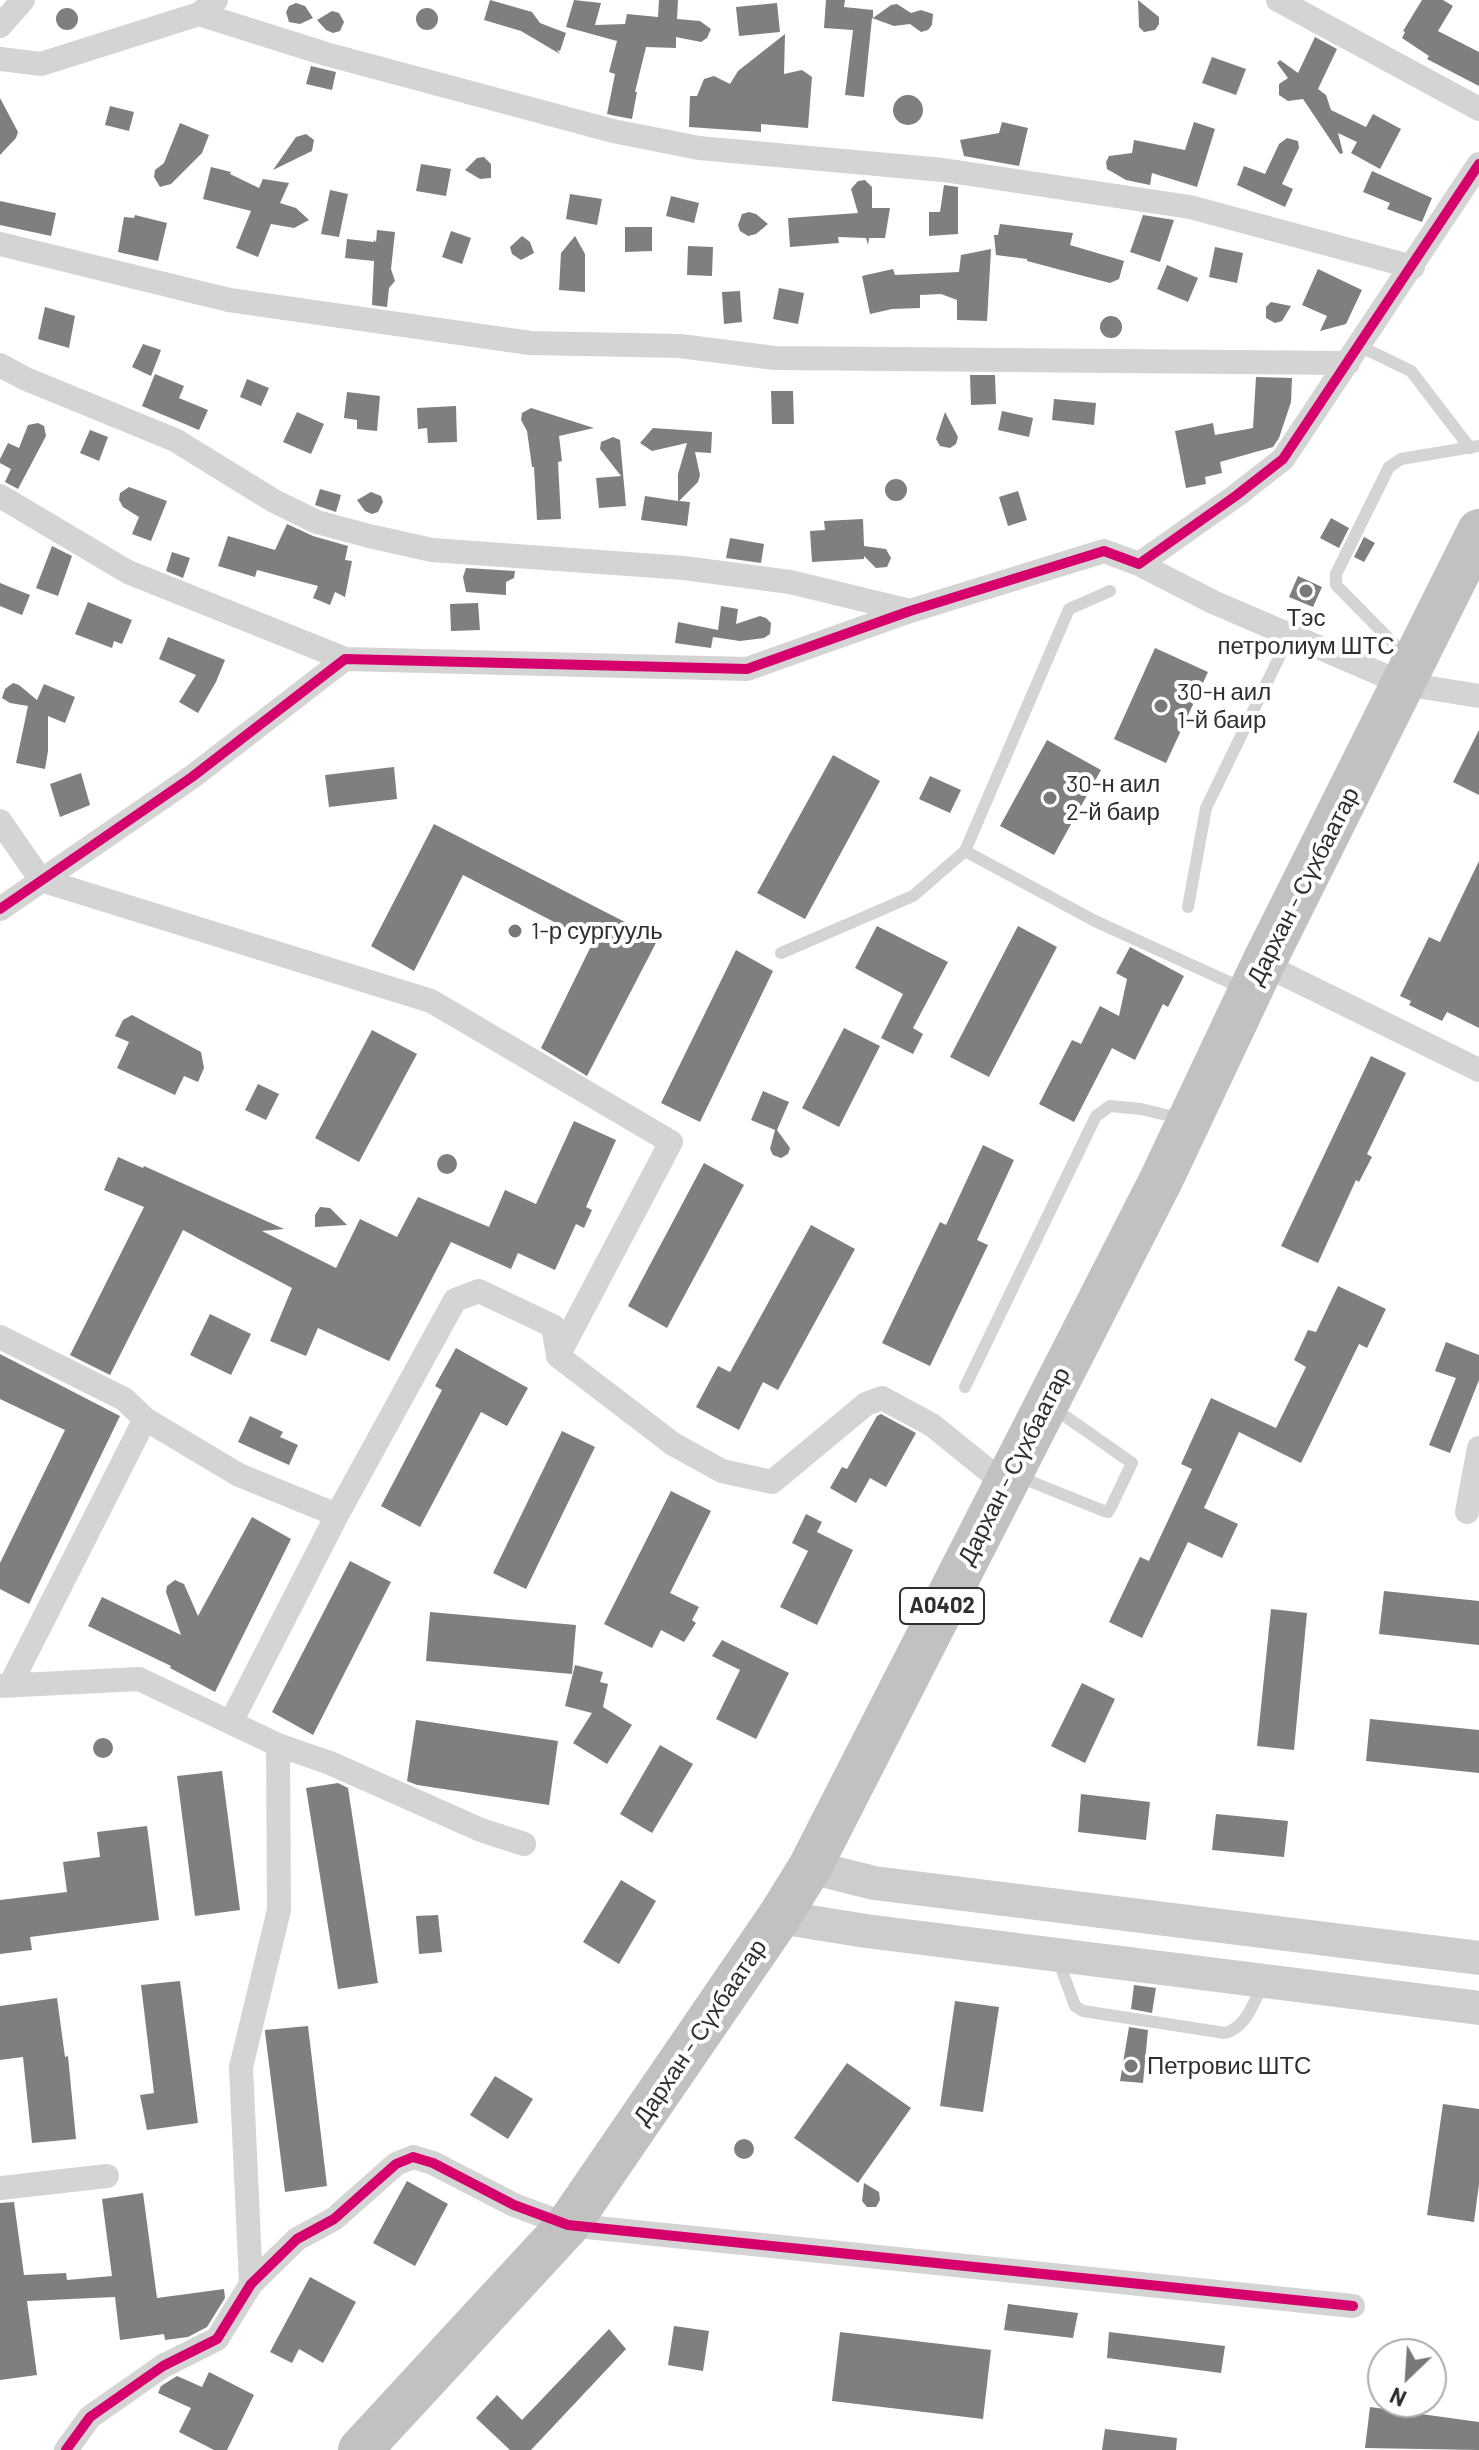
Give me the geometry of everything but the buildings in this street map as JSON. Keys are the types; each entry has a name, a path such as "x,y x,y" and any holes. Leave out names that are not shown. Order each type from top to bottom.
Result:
{"highway":[{"name":"Дархан - Сүхбаатар","path":"360,2450 568,2225 810,1867 1471,555"}],"main road":[{"path":"810,1867 874,1883 1479,1958"},
{"path":"779,1917 1479,2008"}],"street":[{"path":"0,26 23,0"},
{"path":"1278,0 1479,109"},
{"path":"0,59 41,64 208,7 326,54 628,134 699,148 943,170 1190,207 1413,267"},
{"path":"1139,564 1283,459 1479,164"},
{"path":"0,244 229,300 530,343 680,346 775,358 1354,355"},
{"path":"0,365 26,379 175,440 274,501 317,522 432,550 684,568 790,582 910,611"},
{"path":"0,496 128,572 345,659 747,669 910,611 1104,551 1139,564 1213,602 1290,635 1479,696"},
{"path":"0,909 192,777 345,659"},
{"path":"0,821 41,880 431,1001 671,1142 558,1356"},
{"path":"1256,978 1479,1070"},
{"path":"231,1722 337,1515 455,1300 479,1291 553,1326 558,1356 673,1444 722,1471 772,1482 866,1404 882,1398 932,1425 1008,1478"},
{"path":"0,1337 124,1399 145,1419 239,1475 337,1515"},
{"path":"5,1686 145,1419"},
{"path":"1467,1512 1479,1448"},
{"path":"5,1686 139,1679 278,1745 330,1763 481,1830 524,1844"},
{"path":"251,2284 241,2067 279,1910 278,1745"},
{"path":"66,2450 90,2417 163,2366 217,2339 251,2284 297,2239 334,2219 396,2164 413,2157 433,2163 514,2205 568,2225 1353,2306"},
{"path":"0,2188 107,2176"}],"lane":[{"path":"1354,355 1411,371 1475,447"},
{"path":"1409,674 1336,585 1336,574 1389,467 1401,459 1475,447"},
{"path":"781,953 913,896 965,851 1069,609 1110,591"},
{"path":"1188,907 1206,808 1290,635"},
{"path":"965,851 1114,931 1256,978"},
{"path":"965,1387 1096,1116 1110,1106 1141,1109 1189,1120"},
{"path":"1008,1478 1104,1511 1110,1509 1132,1463 1046,1403"},
{"path":"1055,1954 1075,2006 1083,2011 1225,2033 1234,2031 1242,2023 1265,1981"}],"cycle path":[{"path":"0,909 192,777 345,659 747,669 910,611 1104,551 1139,564 1283,459 1479,164"},
{"path":"66,2450 90,2417 163,2366 217,2339 251,2284 297,2239 334,2219 396,2164 413,2157 433,2163 514,2205 568,2225 1353,2306"}],"place":[{"name":"Тэс петролиум ШТС","path":"1306,591"},
{"name":"30-н аил 1-й баир","path":"1161,706"},
{"name":"30-н аил 2-й баир","path":"1050,798"},
{"name":"1-р сургууль","path":"515,931"},
{"name":"Петровис ШТС","path":"1131,2066"}]}
